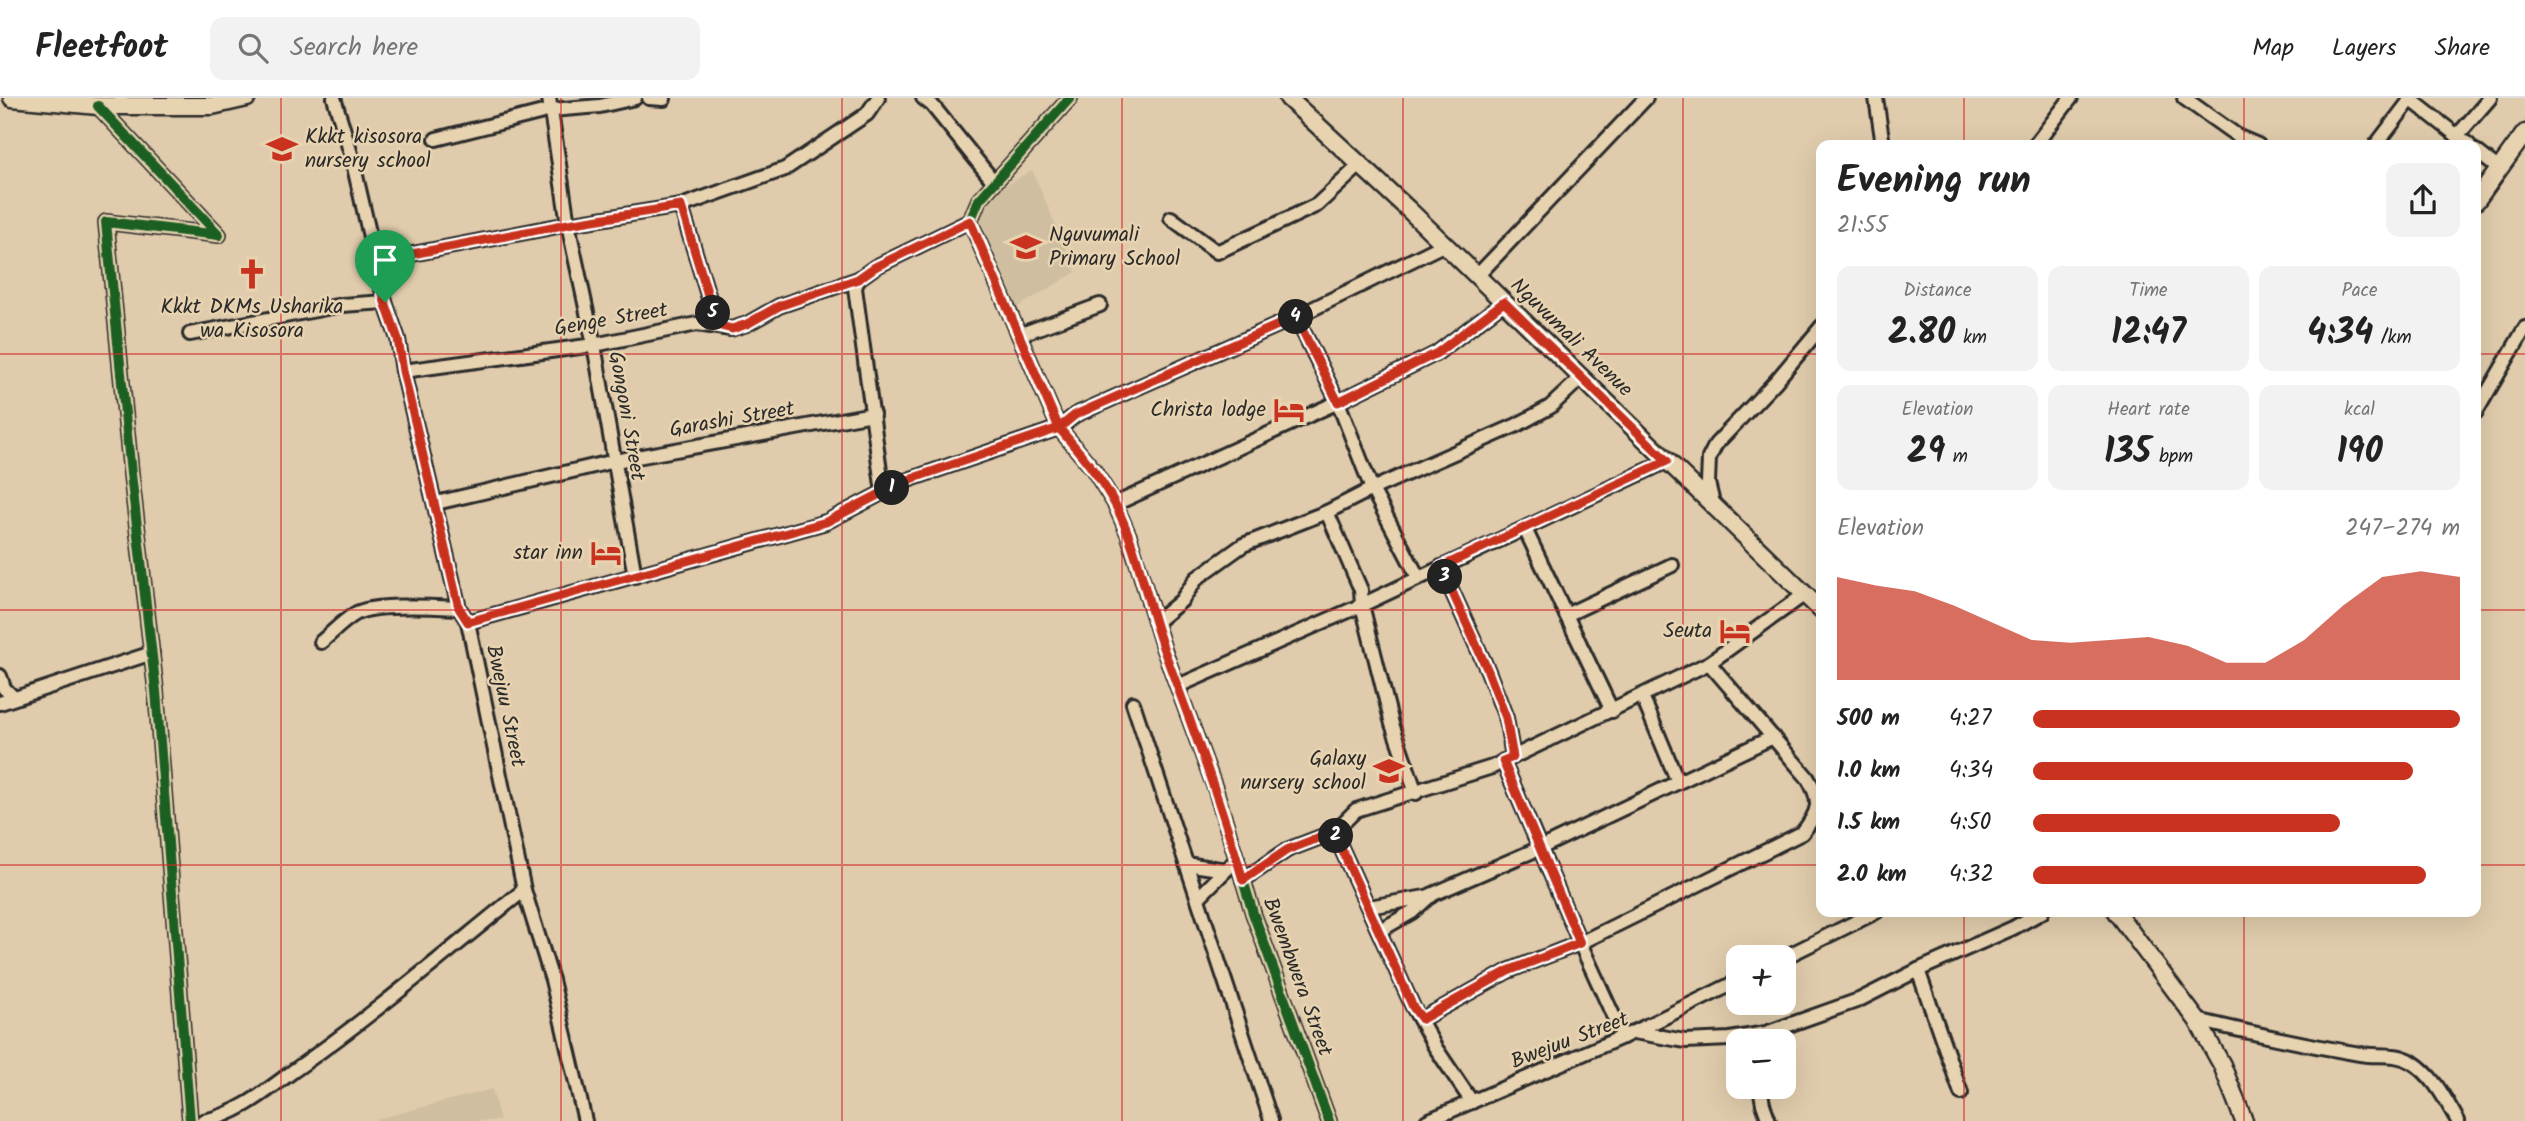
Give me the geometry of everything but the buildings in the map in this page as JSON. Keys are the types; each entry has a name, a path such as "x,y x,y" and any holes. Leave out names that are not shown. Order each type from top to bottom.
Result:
{"street":[{"path":"12,98 98,106 212,106 247,98"},
{"name":"Bwejuu Street","path":"334,98 351,154 385,302 398,339 403,371 459,608 468,622 524,890 555,992 585,1121"},
{"path":"436,139 550,104 600,106 635,98"},
{"path":"649,98 664,99"},
{"path":"376,261 568,224 681,206 785,169 867,114 878,98"},
{"path":"923,98 932,105 994,181"},
{"path":"970,221 979,200 994,181 1070,98"},
{"name":"Nguvumali Avenue","path":"1288,98 1445,244 1816,605"},
{"path":"1478,276 1646,98"},
{"path":"1876,98 1882,140"},
{"path":"2039,140 2071,98"},
{"path":"2183,98 2199,103 2246,140"},
{"path":"2457,136 2490,98"},
{"path":"2380,140 2410,99 2462,140"},
{"name":"Gongoni Street","path":"550,104 568,224 594,345 635,576"},
{"path":"98,106 219,235 106,222 152,653 190,1121"},
{"path":"2481,194 2525,133"},
{"path":"2481,155 2499,169"},
{"path":"1171,218 1217,252 1317,205 1360,165"},
{"path":"681,206 717,325"},
{"name":"Genge Street","path":"403,371 594,345 697,324 732,329 747,324 779,306 858,279 875,267 970,221"},
{"name":"Bwembwera Street","path":"970,221 1059,428 1093,469 1115,504 1129,536 1243,880 1329,1121"},
{"path":"468,622 826,522 905,481 1059,428 1075,415 1296,317 1445,244"},
{"path":"858,279 855,288 883,493"},
{"path":"190,334 342,305 385,302"},
{"path":"1115,504 1338,402 1437,353 1504,302"},
{"path":"1020,335 1100,305"},
{"path":"1296,317 1338,402 1372,489 1418,577"},
{"path":"2481,403 2525,328"},
{"path":"1714,507 1708,483 1709,458 1717,444 1816,333"},
{"path":"1156,622 1181,601 1197,578 1243,545 1327,512 1372,489 1517,425 1550,407 1582,377"},
{"name":"Garashi Street","path":"436,503 615,461 873,414"},
{"path":"1178,686 1362,605 1667,461"},
{"path":"1327,512 1361,590 1362,605 1386,703 1416,793"},
{"path":"1525,529 1612,711"},
{"path":"1566,615 1672,565"},
{"path":"1441,567 1506,718 1508,759 1540,848 1580,943 1628,1035 1726,987"},
{"path":"1243,880 1287,850 1334,832 1356,810 1416,793 1508,759 1709,663 1805,594"},
{"path":"321,642 356,613 365,610 419,605 459,608"},
{"path":"0,703 152,653"},
{"path":"1709,663 1807,777 1816,792"},
{"path":"0,676 4,688 14,698"},
{"path":"1642,696 1678,782"},
{"path":"1133,703 1271,1120"},
{"path":"1369,907 1431,895 1540,848 1773,737"},
{"path":"1422,1019 1508,971 1580,943 1802,833 1816,822"},
{"path":"1334,832 1413,1007 1422,1019 1435,1047 1472,1102"},
{"path":"1199,897 1237,859"},
{"path":"1186,864 1226,870"},
{"path":"204,1121 223,1116 245,1105 323,1051 524,890"},
{"path":"1379,931 1412,912 1431,895"},
{"path":"1796,952 1866,917"},
{"name":"Bwejuu Street","path":"1777,1029 1859,1000 2033,917"},
{"path":"2120,917 2197,1020 2222,1065 2244,1121"},
{"path":"1918,970 1961,1093"},
{"path":"2197,1020 2365,1055 2388,1054 2409,1060 2426,1072 2458,1121"},
{"name":"Bwejuu Street","path":"1427,1121 1628,1035 1685,1041 1726,1039"},
{"path":"1762,1099 1769,1121"}],"shaded area":[{"name":"Nguvumali Primary School","path":"1032,170 1076,272 1013,310 977,221 982,200"},
{"path":"492,1089 500,1121 377,1119"}],"cycle path":[{"path":"1070,98 979,200 970,221 1059,428 1093,469 1115,504 1129,536 1164,650 1216,791 1253,913 1329,1121"},
{"path":"98,106 219,235 106,222 156,691 190,1121"}],"place":[{"name":"Kkkt kisosora nursery school","path":"282,149"},
{"name":"Nguvumali Primary School","path":"1026,247"},
{"name":"Kkkt DKMs Usharika wa Kisosora","path":"252,274"},
{"name":"Christa lodge","path":"1289,410"},
{"name":"star inn","path":"606,553"},
{"name":"Seuta","path":"1735,631"},
{"name":"Galaxy nursery school","path":"1389,771"}],"route":[{"path":"385,302 376,261 568,224 681,206 717,325 732,329 747,324 779,306 858,279 875,267 970,221 1059,428 1075,415 1296,317 1338,402 1437,353 1504,302 1667,461 1441,567 1506,718 1513,757 1503,761 1580,943 1508,971 1422,1019 1413,1007 1334,832 1287,850 1243,880 1216,791 1164,650 1129,536 1115,504 1093,469 1059,428 905,481 826,522 468,622 459,608 403,371 398,339 385,302"}]}
